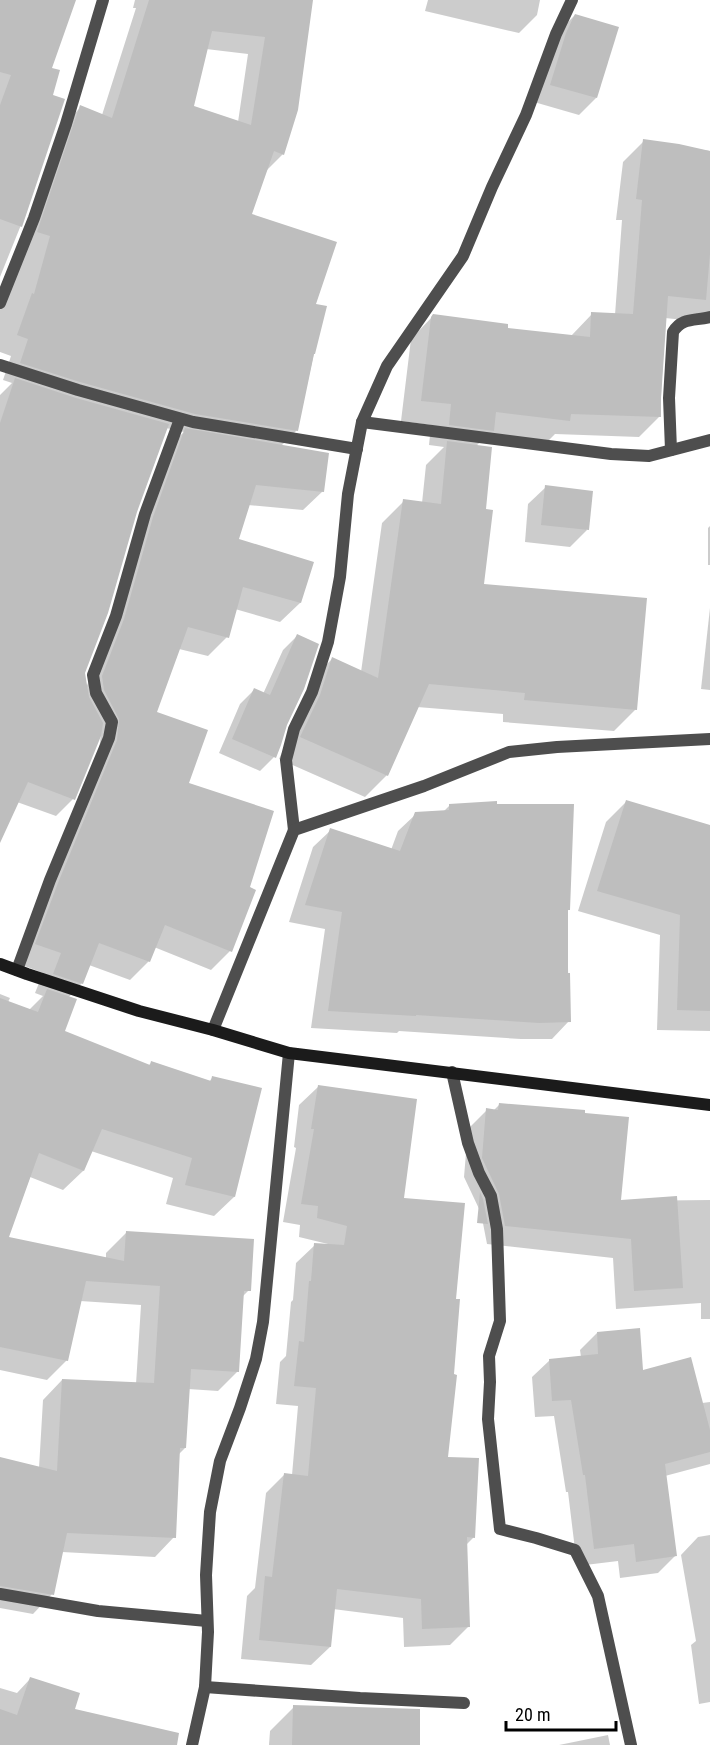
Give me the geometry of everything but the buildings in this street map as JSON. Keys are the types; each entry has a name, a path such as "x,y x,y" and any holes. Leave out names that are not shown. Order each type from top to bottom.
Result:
{"street":[{"path":"0,303 66,124 103,0"},
{"path":"213,1030 294,830 286,760 294,729 312,692 328,642 340,577 348,494 362,422 387,366 463,256 526,115 556,34 572,0"},
{"path":"671,450 669,399 673,332 677,324 684,321 710,317"},
{"path":"0,365 78,390 193,422 357,449"},
{"path":"17,970 50,880 109,738 112,722 96,693 93,675 116,616 145,514 180,418"},
{"path":"362,422 611,454 649,456 710,440"},
{"path":"294,830 413,789 509,752 558,747 710,739"},
{"path":"0,964 139,1011 289,1053 710,1105"},
{"path":"192,1745 204,1687 207,1621 206,1575 210,1512 220,1461 256,1359 263,1322 289,1053"},
{"path":"452,1072 468,1143 479,1173 491,1196 497,1229 500,1321 489,1356 488,1419 500,1529 575,1550 597,1596 631,1745"},
{"path":"0,1594 98,1611 207,1621"},
{"path":"204,1687 360,1698 464,1702"}]}
